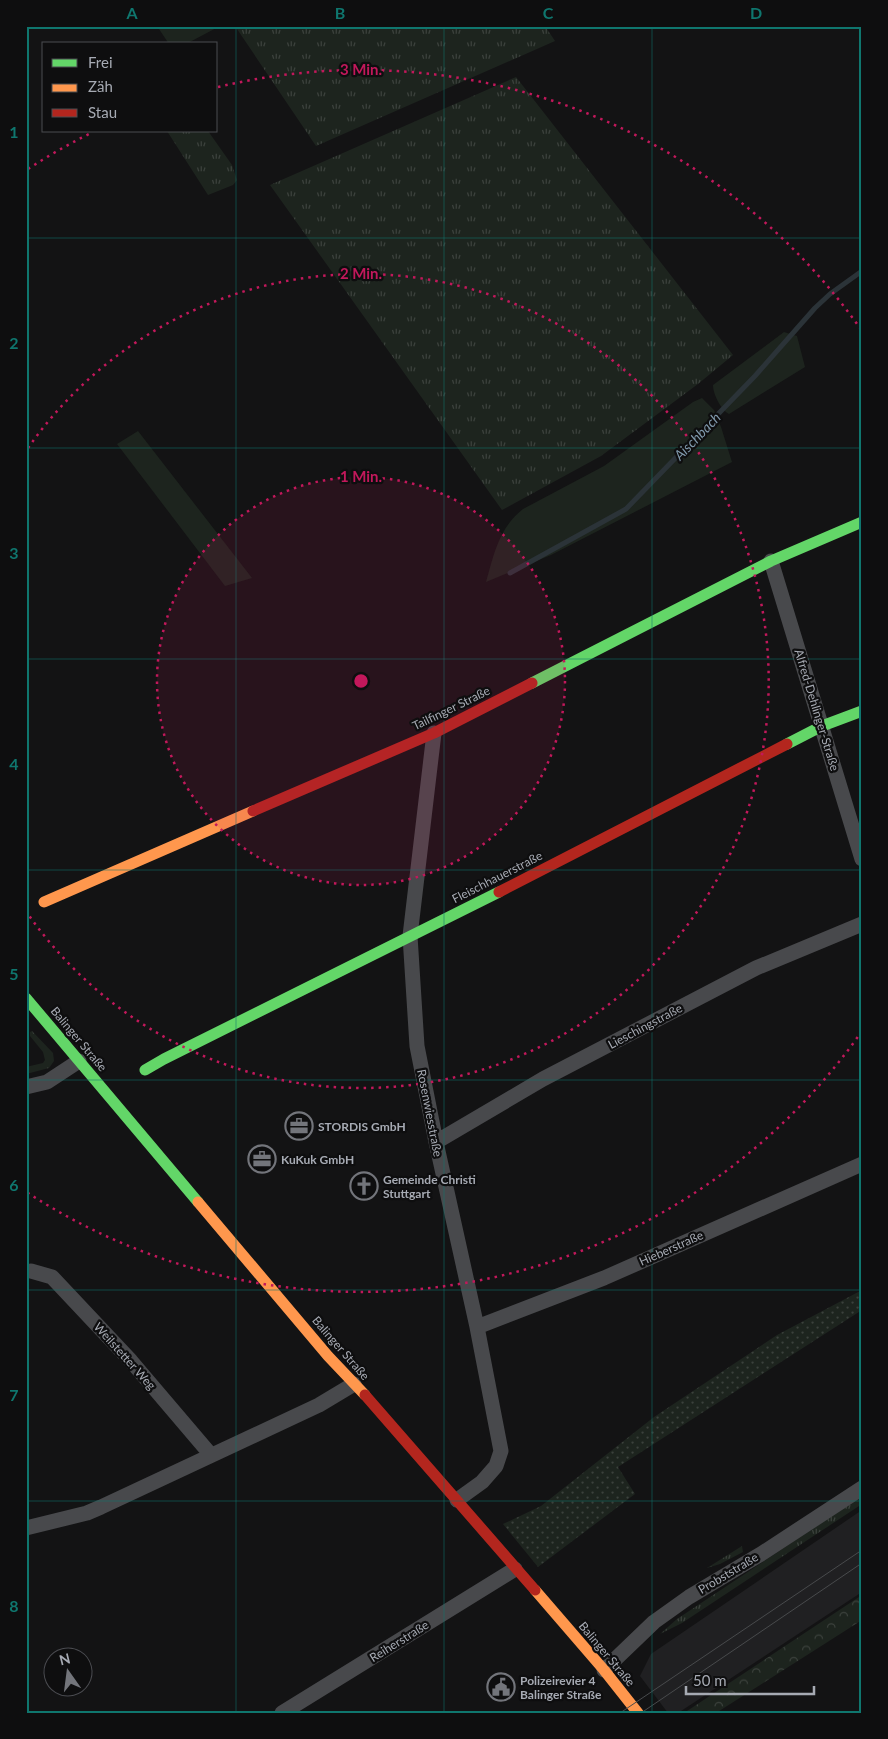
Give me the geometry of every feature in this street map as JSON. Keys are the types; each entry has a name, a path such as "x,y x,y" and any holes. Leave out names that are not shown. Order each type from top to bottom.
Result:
{"street":[{"name":"Tailfinger Straße","path":"44,902 434,733 771,561 862,522"},
{"name":"Alfred-Dehlinger-Straße","path":"771,561 862,859"},
{"name":"Fleischhauerstraße","path":"145,1070 164,1058 410,936 822,726 862,711"},
{"name":"Rosenwiesstraße","path":"434,733 410,936 417,1046 477,1327 501,1451 496,1466 482,1482 457,1500"},
{"name":"Lieschingstraße","path":"436,1142 543,1079 756,968 862,924"},
{"name":"Balinger Straße","path":"26,998 354,1384 385,1417 604,1670 638,1713"},
{"path":"26,1087 47,1082 79,1061"},
{"name":"Hieberstraße","path":"477,1327 604,1278 862,1164"},
{"name":"Weilstetter Weg","path":"31,1271 52,1277 131,1361 210,1455"},
{"path":"26,1528 94,1510 318,1405 354,1384"},
{"name":"Probststraße","path":"604,1670 654,1622 689,1597 761,1554 862,1488"},
{"name":"Reiherstraße","path":"282,1713 515,1569"}],"shaded area":[{"path":"862,1510 862,1592 678,1713 668,1713 640,1676 651,1654"}],"green space":[{"path":"157,26 220,26 190,42 168,42"},
{"path":"235,26 545,26 555,41 316,146"},
{"path":"516,77 733,355 698,384 601,456 502,510 270,185"},
{"path":"168,132 209,132 232,165 237,180 233,185 208,195"},
{"path":"784,332 797,336 805,367 729,414 726,412 714,393 713,385"},
{"path":"702,398 714,410 732,462 551,555 486,582 498,542 508,524 523,509 604,466 693,402"},
{"path":"138,431 252,578 225,586 117,444"},
{"path":"32,1031 53,1053 54,1061 49,1068 26,1074 26,1067 43,1063 45,1060 43,1052 30,1036"},
{"path":"862,1290 862,1310 618,1467 635,1494 538,1567 503,1524 541,1506 654,1417 777,1335"},
{"path":"862,1496 862,1504 682,1623 660,1634 677,1619"},
{"path":"742,1546 743,1552 720,1564 707,1568"},
{"path":"862,1595 862,1620 716,1713 684,1713"}],"waterway":[{"name":"Aischbach","path":"510,573 626,509 755,376 815,308 830,294 862,271"}],"tram line":[{"path":"620,1713 862,1550"},
{"path":"641,1713 862,1563"}],"traffic: fast":[{"path":"532,683 771,561 862,522"},
{"path":"787,744 822,726 862,711"},
{"path":"145,1070 499,892"},
{"path":"26,998 198,1202"}],"traffic: slow":[{"path":"44,902 253,811"},
{"path":"198,1202 328,1356 365,1395"},
{"path":"535,1590 604,1670 638,1713"}],"traffic: jam":[{"path":"253,811 434,733 532,683"},
{"path":"499,892 787,744"},
{"path":"365,1395 535,1590"}],"place":[{"name":"STORDIS GmbH","path":"299,1126"},
{"name":"KuKuk GmbH","path":"262,1159"},
{"name":"Gemeinde Christi Stuttgart","path":"364,1186"},
{"name":"Polizeirevier 4 Balinger Straße","path":"501,1687"}]}
